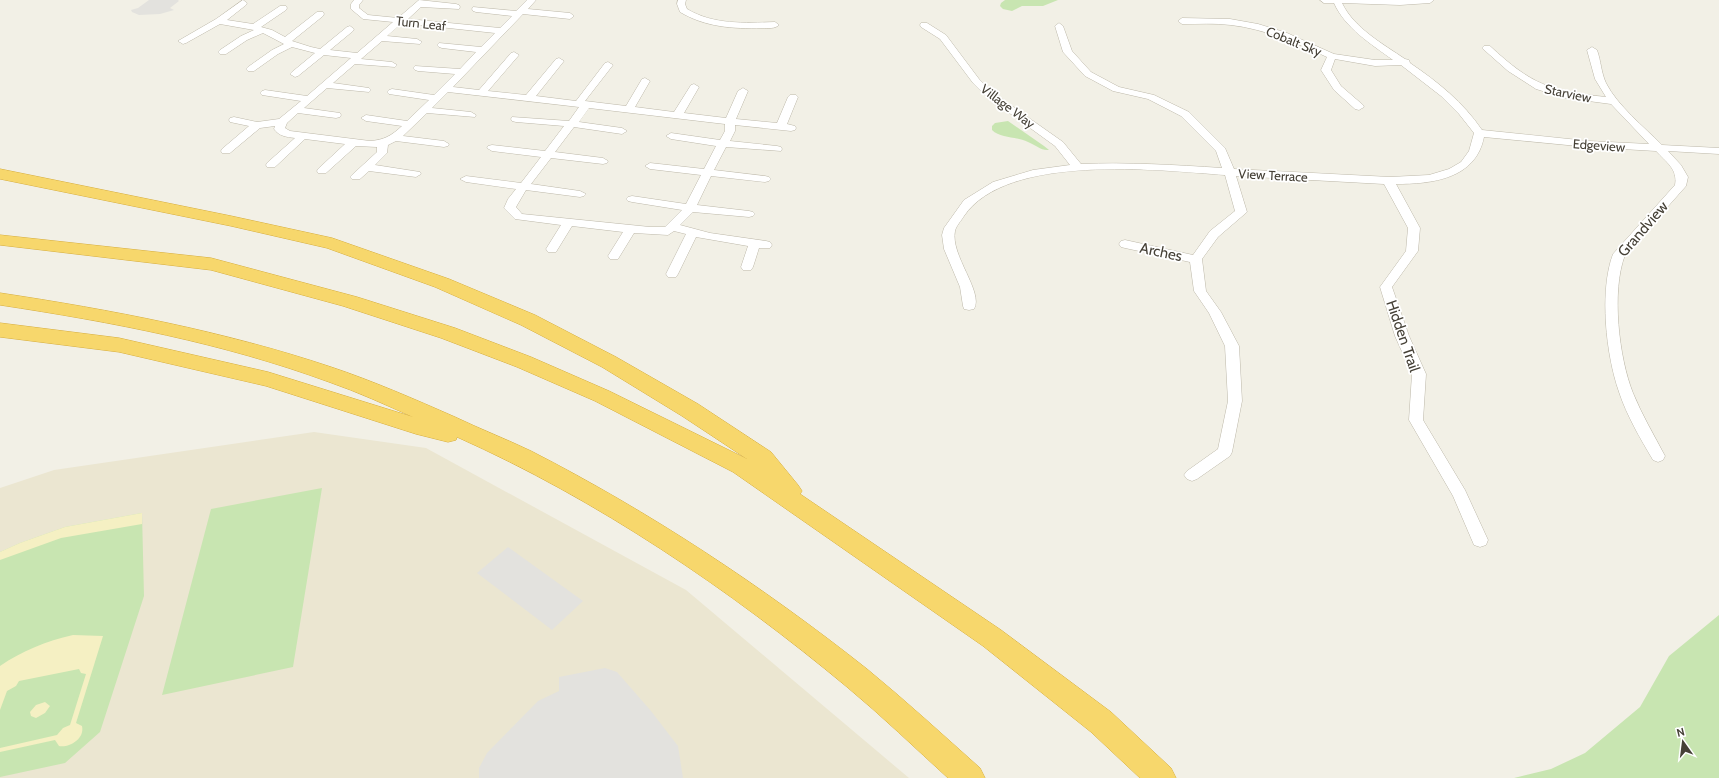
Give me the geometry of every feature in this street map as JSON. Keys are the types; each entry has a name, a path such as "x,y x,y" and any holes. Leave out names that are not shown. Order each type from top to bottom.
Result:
{"highway":[{"path":"0,174 231,221 332,244 442,283 510,311 609,362 690,410 763,458 804,508"},
{"path":"0,240 211,264 350,302 448,333 524,362 602,396 740,466 804,508 992,638 1101,722 1161,778"},
{"path":"0,299 84,312 184,332 250,349 332,375 393,399 526,460 621,512 683,551 738,590 859,680 970,778"},
{"path":"0,330 119,345 268,379 434,432 488,442"}],"street":[{"name":"Turn Leaf","path":"359,0 355,4 355,9 366,17 501,31"},
{"path":"456,7 422,2 399,20 282,122 279,129 286,134 370,144 383,143 395,138 446,89 482,50 532,0"},
{"path":"682,0 681,4 683,10 704,20 728,25 775,25"},
{"path":"1324,0 1400,2 1430,0"},
{"path":"1337,1 1343,14 1350,21 1372,40 1406,62 1432,83 1461,109 1479,133"},
{"path":"183,42 219,21 243,3"},
{"path":"223,52 258,29 283,8"},
{"path":"476,9 570,16"},
{"path":"251,68 289,42 320,14"},
{"path":"219,21 258,29 310,50 392,65"},
{"name":"Cobalt Sky","path":"1182,21 1230,22 1258,27 1284,35 1332,56 1375,63 1406,62"},
{"name":"Village Way","path":"924,25 943,37 976,81 989,94 1059,144 1078,168"},
{"path":"1060,26 1068,52 1088,74 1116,89 1150,97 1185,114 1221,150 1234,185 1241,212 1214,234 1196,259 1200,291 1215,312 1232,346 1235,400 1225,452 1192,475"},
{"path":"295,74 350,29"},
{"path":"380,38 417,42"},
{"path":"442,45 482,50"},
{"name":"Starview","path":"1487,48 1505,65 1539,87 1574,97 1614,101"},
{"name":"Grandview","path":"1592,50 1600,79 1614,101 1661,149 1677,167 1682,177 1680,186 1619,254 1614,263 1611,278 1610,291 1619,369 1622,382 1636,418 1658,456"},
{"path":"481,93 514,55"},
{"path":"1332,56 1326,70 1337,88 1359,107"},
{"path":"529,98 559,61"},
{"path":"608,65 572,124 514,199 510,208 519,217 650,231 670,229 693,232 710,237 760,244 747,267"},
{"path":"418,68 461,72"},
{"path":"629,109 645,82"},
{"path":"326,84 366,90"},
{"path":"678,114 694,87"},
{"path":"446,89 786,127 793,96"},
{"path":"670,229 690,208 730,131 730,120 743,91"},
{"path":"392,92 436,98"},
{"path":"265,93 309,99"},
{"path":"296,110 336,116"},
{"path":"424,110 471,115"},
{"path":"366,118 410,124"},
{"path":"516,119 572,124 622,131"},
{"path":"234,120 257,125 282,122"},
{"path":"226,151 257,125"},
{"name":"View Terrace","path":"969,306 969,295 954,260 949,240 949,230 958,211 976,195 999,182 1028,175 1078,168 1158,167 1388,180 1425,178 1454,171 1466,163 1477,149 1479,133"},
{"name":"Edgeview","path":"1479,133 1588,144 1719,151"},
{"path":"271,165 303,136"},
{"path":"671,136 723,144 777,149"},
{"path":"395,138 444,144"},
{"path":"322,171 354,142"},
{"path":"356,177 382,153 383,143"},
{"path":"492,148 603,161"},
{"path":"650,166 765,179"},
{"path":"366,167 416,174"},
{"path":"466,179 580,194"},
{"name":"Hidden Trail","path":"1388,180 1414,228 1412,251 1386,287 1402,336 1419,374 1416,420 1460,494 1480,540"},
{"path":"632,199 690,208 749,214"},
{"path":"552,249 569,222"},
{"path":"614,256 631,229"},
{"path":"672,274 693,232"},
{"name":"Arches","path":"1125,244 1196,259"}],"shaded area":[{"path":"149,0 179,1 170,8 174,10 160,14 139,15 132,12 131,10 138,8"},
{"path":"314,432 426,448 686,590 909,778 0,778 0,488 54,470"},
{"path":"508,547 583,601 552,630 477,573"},
{"path":"605,668 617,672 651,711 678,746 683,778 479,778 479,768 487,753 538,701 559,691 559,677"}],"green space":[{"path":"1005,0 1058,0 1043,6 1022,6 1012,11 1003,9 1000,6"},
{"path":"1008,121 1049,150 1041,149 1024,140 1000,135 992,130 992,126 995,123"},
{"path":"322,488 293,667 162,695 211,509"},
{"path":"142,513 144,596 100,732 65,763 0,777 0,552 20,543 65,527"},
{"path":"1719,615 1719,778 1514,778 1551,769 1585,753 1640,707 1669,656"}],"sand":[{"path":"142,513 142,524 61,538 0,560 0,552 20,543 65,527"},
{"path":"73,635 103,636 76,723 82,726 79,739 67,746 59,746 55,740 0,752 0,748 57,735 63,728 70,725 86,674 81,673 79,669 19,681 16,686 7,691 0,710 0,666 35,647 53,640"},
{"path":"45,702 50,706 45,713 36,718 31,716 30,712 36,705"}]}
